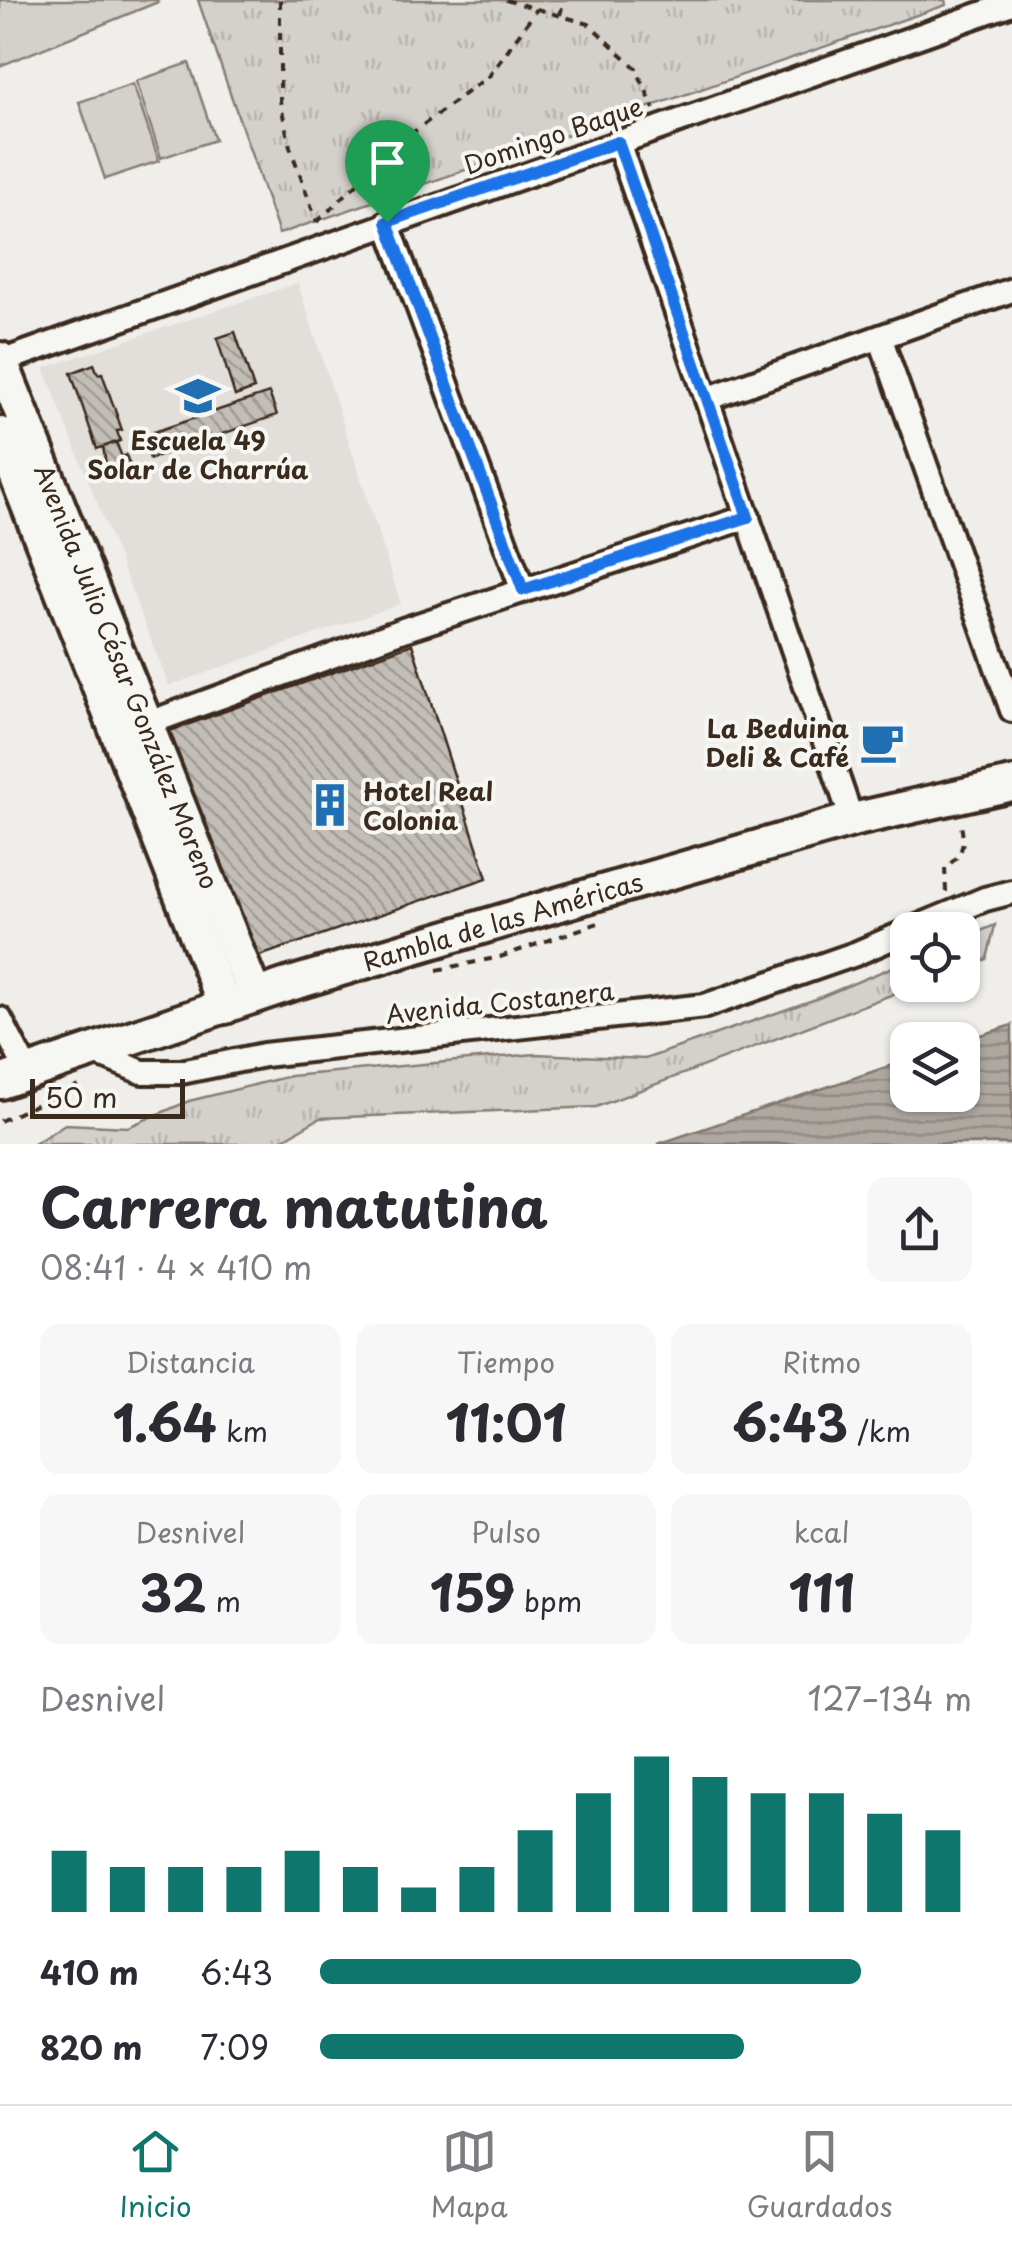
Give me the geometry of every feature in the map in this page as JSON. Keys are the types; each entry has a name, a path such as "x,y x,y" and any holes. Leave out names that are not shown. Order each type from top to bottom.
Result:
{"street":[{"name":"Domingo Baque","path":"0,361 1012,3"},
{"path":"618,142 852,820"},
{"path":"387,222 523,590"},
{"path":"708,398 1012,290"},
{"path":"880,337 1012,710"},
{"name":"Avenida Julio César González Moreno","path":"0,361 146,724 240,1002"},
{"name":"Avenida Julio César González Moreno","path":"0,434 240,1002"},
{"path":"146,724 403,630 748,517"},
{"name":"Rambla de las Américas","path":"14,1077 240,1002 852,820 1012,784"},
{"name":"Avenida Costanera","path":"955,912 1012,892"},
{"name":"Avenida Costanera","path":"90,1051 142,1072 181,1072 264,1055 705,1006 890,938"},
{"path":"0,1019 14,1077"}],"path":[{"path":"280,0 280,101 290,147 325,245"},
{"path":"506,0 589,24 636,68 662,126"},
{"path":"560,15 564,0"},
{"path":"318,222 403,140 490,75 537,9"},
{"path":"949,912 945,867 956,861 965,840 954,797"}],"shaded area":[{"path":"298,283 401,604 169,686 44,368"},
{"path":"1012,1025 1012,1144 658,1144 890,1066 890,1112 980,1112 980,1035"}],"green space":[{"path":"0,0 157,0 158,2 0,66"},
{"path":"198,0 945,0 946,5 279,234"},
{"path":"189,63 215,140 161,158 136,81"},
{"path":"133,84 159,161 105,179 79,102"},
{"path":"995,925 987,959 980,962 980,931"},
{"path":"890,968 890,995 596,1107 320,1118 275,1144 34,1144 65,1124 128,1127 189,1101 290,1076 536,1054 645,1059 816,999"}],"building":[{"path":"235,332 254,389 235,396 217,338"},
{"path":"94,364 98,374 102,373 122,430 117,431 120,441 97,449 71,373"},
{"path":"269,393 277,415 150,459 142,436"},
{"path":"116,442 130,466 108,475 103,447"},
{"name":"Hotel Real Colonia","path":"412,644 487,878 254,958 170,731"}],"place":[{"name":"Escuela 49 Solar de Charrúa","path":"198,396"},
{"name":"La Beduina Deli & Café","path":"882,742"},
{"name":"Hotel Real Colonia","path":"330,805"}],"route":[{"path":"618,142 748,517 523,590 387,222 618,142"}]}
